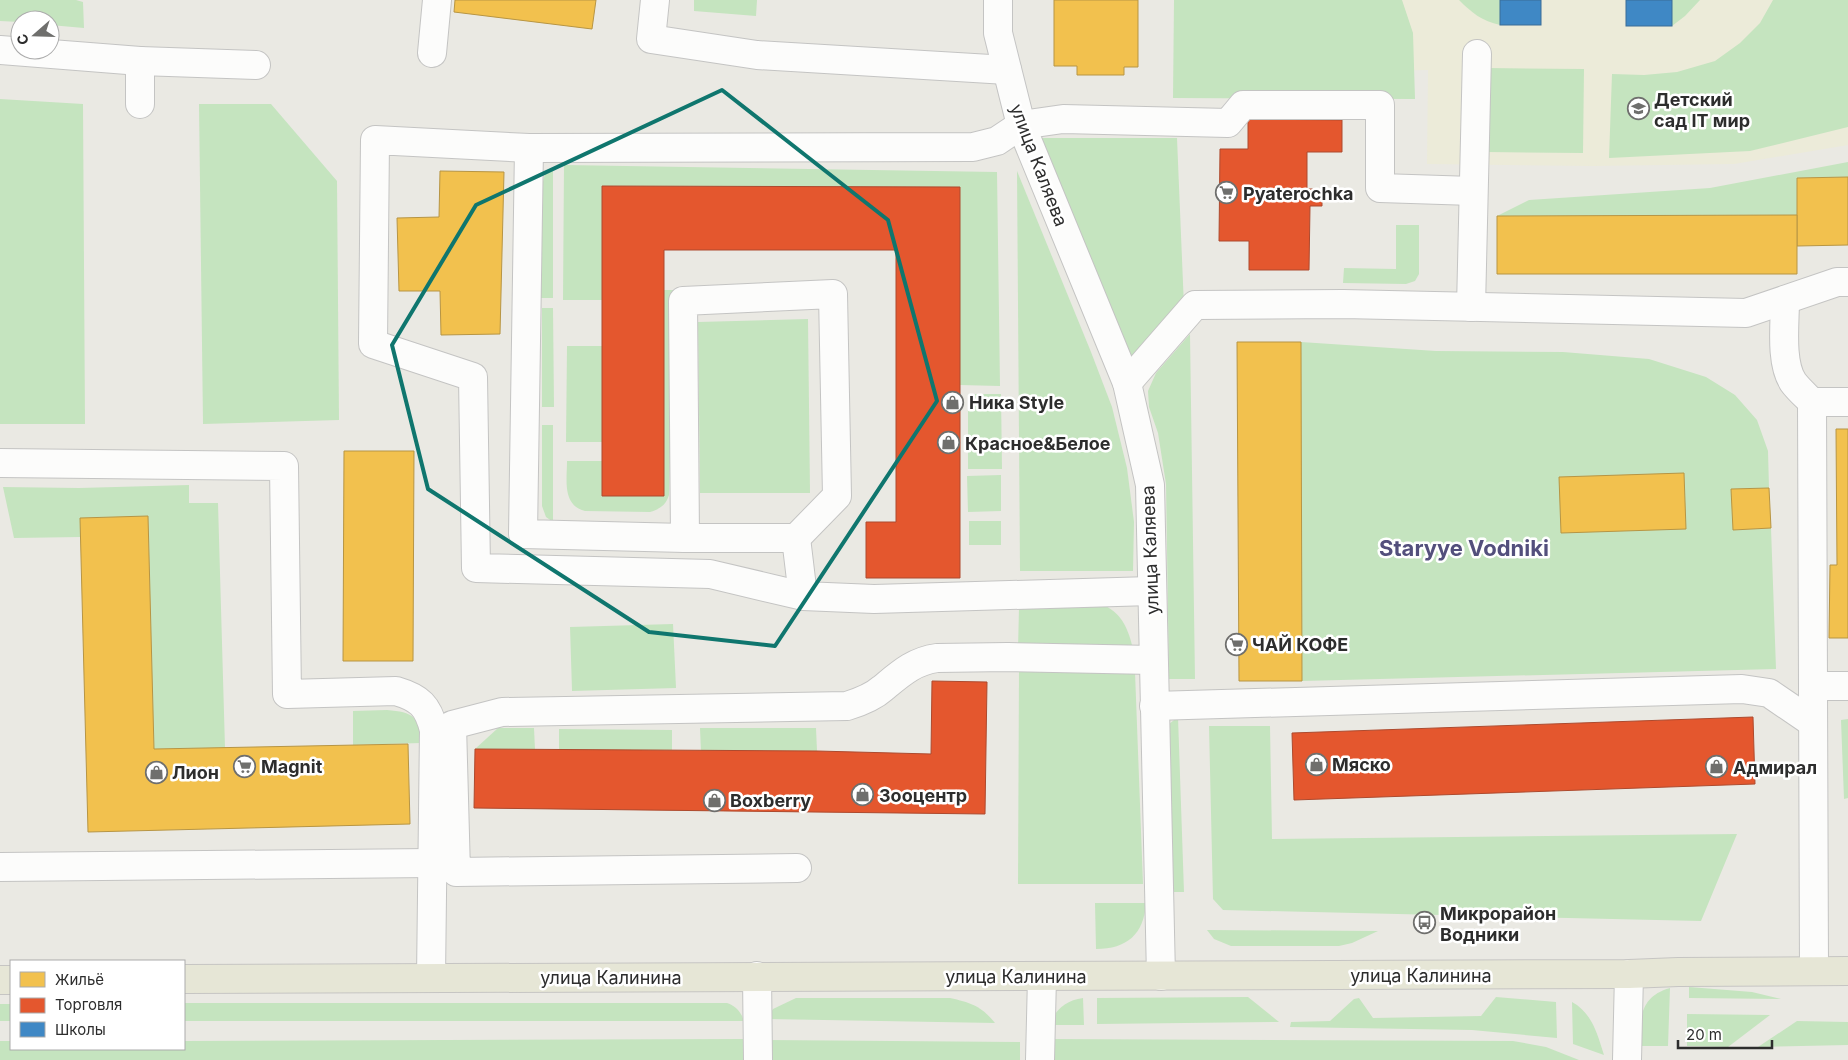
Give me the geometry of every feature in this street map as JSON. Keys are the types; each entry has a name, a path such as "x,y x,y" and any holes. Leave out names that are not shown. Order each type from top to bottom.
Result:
{"main road":[{"name":"улица Калинина","path":"185,979 1629,974 1848,970"}],"street":[{"path":"432,53 437,0"},
{"path":"655,0 651,39 757,55 1007,70"},
{"name":"улица Каляева","path":"998,0 998,33 1021,125 1127,383 1150,485 1161,976"},
{"path":"0,50 140,61 256,65"},
{"path":"1472,307 1477,54"},
{"path":"140,61 140,104"},
{"path":"1151,591 874,599 803,596 710,574 476,568 473,377 373,344 376,140 529,148 973,147 997,141 1021,125 1063,119 1228,123 1243,105 1380,105 1380,188 1473,191"},
{"path":"529,148 523,534 685,538 796,538 837,496 832,294 683,302 685,538"},
{"path":"1127,383 1195,305 1343,304 1746,313 1837,282 1848,282"},
{"path":"1785,300 1785,353 1788,372 1793,381 1812,402 1814,971"},
{"path":"1812,402 1848,402"},
{"path":"0,464 284,466 287,694 396,691 409,695 425,706 434,730 431,978"},
{"path":"796,538 803,596"},
{"path":"797,868 456,872 452,725 502,712 847,706 871,696 914,664 938,658 1015,657 1153,660"},
{"path":"1814,686 1848,686"},
{"path":"1154,706 1742,689 1769,693 1813,723"},
{"path":"0,867 431,863"},
{"path":"1627,1060 1629,974"},
{"path":"757,976 758,1060"},
{"path":"1040,1060 1042,977"}],"highlighted area":[{"path":"722,90 888,220 937,401 775,646 649,632 428,489 392,345 476,205"}],"shaded area":[{"name":"Детский сад IT мир","path":"1310,0 1848,0 1848,145 1734,164 1593,166 1427,164 1428,70 1309,72"}],"green space":[{"path":"0,0 76,0 83,2 84,28 60,26 60,10 10,10 10,22 0,21"},
{"path":"694,0 757,0 756,16 694,11"},
{"path":"1174,0 1402,0 1413,33 1415,99 1173,98"},
{"path":"1459,0 1500,0 1500,25 1478,16"},
{"path":"1672,0 1700,0 1685,16 1672,26"},
{"path":"1773,0 1848,0 1848,127 1750,151 1609,158 1612,74 1644,75 1677,72 1715,61 1740,43 1760,23"},
{"path":"1488,68 1584,69 1583,153 1487,152"},
{"path":"0,99 83,104 85,424 0,424"},
{"path":"199,104 271,104 337,181 339,420 203,424"},
{"path":"1034,138 1177,138 1184,307 1132,357 1127,355"},
{"path":"1848,162 1848,177 1797,178 1797,215 1497,216 1529,200 1710,188"},
{"path":"564,165 997,172 1000,386 960,385 960,187 602,186 602,300 563,300"},
{"path":"553,168 553,298 541,298 541,189 545,174"},
{"path":"1017,171 1112,407 1127,468 1134,522 1133,571 1020,571"},
{"path":"1396,225 1419,225 1419,274 1415,281 1406,284 1343,283 1344,268 1396,269"},
{"path":"664,290 673,290 669,495 662,506 650,512 585,511 578,508 569,498 567,491 567,461 602,461 602,496"},
{"path":"542,308 553,308 554,407 542,407"},
{"path":"808,319 810,493 700,493 698,322"},
{"path":"1190,334 1195,679 1169,679 1166,484 1158,433 1149,407 1148,391 1156,373"},
{"path":"1301,342 1436,351 1563,352 1649,359 1706,377 1735,395 1757,420 1768,451 1769,488 1732,489 1733,530 1771,528 1776,669 1302,681"},
{"path":"567,346 602,346 602,442 566,442"},
{"path":"968,394 1001,394 1002,469 968,469"},
{"path":"542,425 553,425 553,522 546,517 542,506"},
{"path":"1001,475 1001,511 968,512 967,476"},
{"path":"189,485 189,503 218,503 225,748 154,749 148,517 81,518 81,537 14,538 3,487 79,488"},
{"path":"969,521 1001,521 1001,545 969,545"},
{"path":"1104,605 1116,613 1124,623 1133,649 1018,649 1019,608"},
{"path":"673,624 676,688 572,691 570,627"},
{"path":"1019,668 1135,672 1143,884 1018,884"},
{"path":"387,710 409,714 417,722 421,743 353,745 353,711"},
{"path":"1178,717 1184,892 1170,892 1169,724"},
{"path":"1848,719 1848,798 1844,799 1841,720"},
{"path":"1209,726 1270,726 1272,839 1737,834 1701,921 1223,910 1213,899"},
{"path":"498,728 534,728 535,750 475,749"},
{"path":"700,728 816,728 817,751 701,752"},
{"path":"559,729 672,730 672,750 559,750"},
{"path":"1095,903 1146,903 1145,914 1137,931 1125,943 1096,949"},
{"path":"1207,930 1378,931 1352,943 1339,946 1231,946 1214,939"},
{"path":"1689,987 1752,992 1781,999 1689,998"},
{"path":"1670,988 1668,1046 1638,1046 1641,1018 1647,1003 1652,997"},
{"path":"1248,997 1279,1022 1097,1024 1097,998"},
{"path":"1496,997 1556,1002 1557,1038 1472,1030 1290,1027 1291,1022 1330,1021 1354,999 1359,998 1373,1018 1481,1016"},
{"path":"796,998 950,998 976,1006 995,1023 767,1019 773,1009"},
{"path":"1083,998 1084,1025 1049,1025 1054,1015 1066,1003"},
{"path":"1572,1002 1584,1012 1593,1024 1604,1055 1573,1044"},
{"path":"185,1003 727,1003 738,1010 744,1021 185,1021"},
{"path":"0,1004 10,1004 10,1021 0,1021"},
{"path":"1687,1014 1770,1015 1728,1047 1687,1046"},
{"path":"1797,1021 1848,1022 1848,1045 1758,1047"},
{"path":"744,1039 745,1060 0,1060 0,1041 10,1041 10,1050 185,1050 185,1041"},
{"path":"1048,1039 1513,1041 1546,1047 1579,1060 1048,1060"},
{"path":"766,1040 1020,1042 1020,1060 766,1060"}],"building: Жильё":[{"path":"455,0 596,0 592,29 454,12"},
{"path":"1054,0 1138,0 1138,67 1124,67 1124,75 1077,75 1077,66 1054,66"},
{"path":"440,171 504,172 500,334 441,335 440,291 399,291 397,218 439,217"},
{"path":"1848,177 1848,245 1797,246 1797,178"},
{"path":"1797,215 1797,274 1497,274 1497,216"},
{"path":"1237,342 1301,342 1302,681 1239,681"},
{"path":"1836,429 1848,429 1848,638 1829,638 1830,565 1837,565"},
{"path":"344,451 414,451 413,661 343,661"},
{"path":"1684,473 1686,529 1561,533 1559,477"},
{"path":"1769,488 1771,528 1733,530 1731,489"},
{"path":"148,516 154,749 408,744 410,824 88,832 80,518"}],"building: Торговля":[{"path":"1248,119 1342,120 1342,152 1307,152 1307,189 1322,189 1322,206 1310,206 1309,270 1249,270 1249,241 1219,241 1220,149 1248,149"},
{"path":"602,186 960,187 960,578 866,578 866,522 896,522 896,250 664,250 664,496 602,496"},
{"path":"932,681 987,682 985,814 474,808 475,749 817,751 931,754"},
{"path":"1753,717 1755,784 1294,800 1292,733"}],"building: Школы":[{"path":"1500,0 1541,0 1541,25 1500,25"},
{"path":"1626,0 1672,0 1672,26 1626,26"}],"place":[{"name":"Детский сад IT мир","path":"1638,109"},
{"name":"Pyaterochka","path":"1227,193"},
{"name":"Ника Style","path":"953,402"},
{"name":"Красное&Белое","path":"949,443"},
{"name":"ЧАЙ КОФЕ","path":"1236,644"},
{"name":"Мяско","path":"1316,764"},
{"name":"Magnit","path":"245,766"},
{"name":"Адмирал","path":"1717,767"},
{"name":"Лион","path":"156,772"},
{"name":"Зооцентр","path":"863,795"},
{"name":"Boxberry","path":"714,800"},
{"name":"Микрорайон Водники","path":"1424,923"}],"district":[{"name":"Staryye Vodniki","path":"1464,548"}]}
